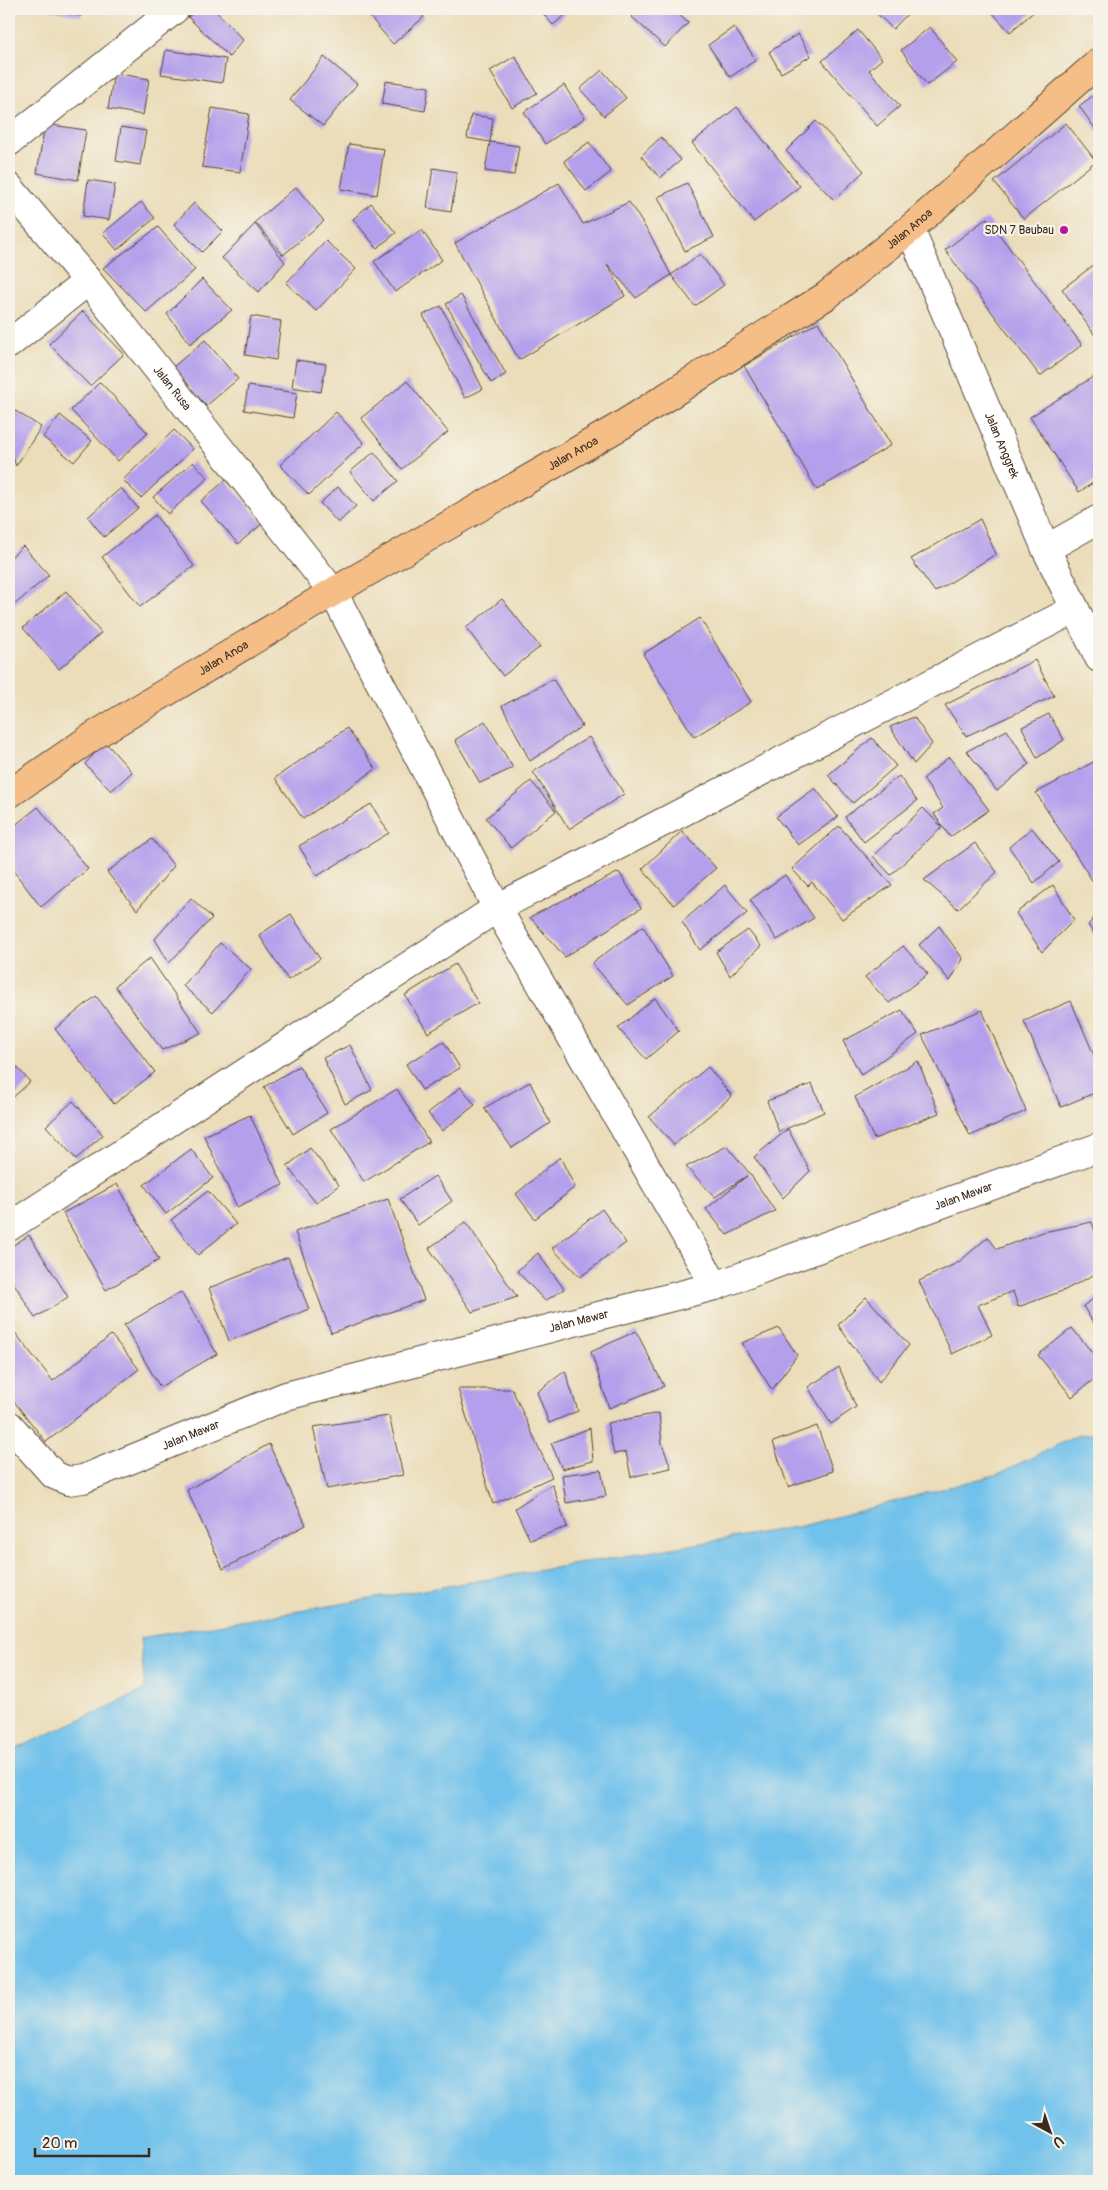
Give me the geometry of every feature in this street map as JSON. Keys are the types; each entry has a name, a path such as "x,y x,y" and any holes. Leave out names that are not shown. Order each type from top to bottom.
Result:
{"highway":[{"name":"Jalan Anoa","path":"9,794 95,735 333,592 638,415 826,296 910,229 1099,62"}],"street":[{"path":"9,142 174,9"},
{"name":"Jalan Rusa","path":"9,187 88,281 333,592 497,908 715,1286"},
{"name":"Jalan Anggrek","path":"910,229 1046,549 1099,658"},
{"path":"9,344 88,281"},
{"path":"1046,549 1099,519"},
{"path":"9,1228 497,908 1075,609"},
{"name":"Jalan Mawar","path":"9,1425 54,1475 68,1481 83,1478 286,1396 715,1286 1099,1147"}],"water":[{"path":"1099,1432 1099,2181 9,2181 9,1752 145,1690 140,1638 802,1526 998,1474 1076,1436"}],"building":[{"path":"44,9 82,9 81,16"},
{"path":"198,9 214,9 243,40 229,57 188,17"},
{"path":"363,9 417,9 424,17 393,44"},
{"path":"539,9 572,9 553,25"},
{"path":"640,9 673,9 688,23 665,47 632,17"},
{"path":"872,9 912,9 893,29"},
{"path":"989,9 1037,9 1010,32"},
{"path":"734,27 756,60 730,77 708,45"},
{"path":"930,27 957,62 927,85 901,50"},
{"path":"858,30 882,59 869,70 900,106 877,126 822,61"},
{"path":"798,34 811,56 781,73 769,52"},
{"path":"166,50 226,59 222,83 161,74"},
{"path":"515,56 537,93 512,108 490,71"},
{"path":"324,57 357,84 323,126 290,100"},
{"path":"602,70 626,98 604,116 580,89"},
{"path":"114,73 149,79 143,115 108,109"},
{"path":"386,81 429,87 425,111 382,104"},
{"path":"564,85 585,118 545,144 524,112"},
{"path":"1099,91 1099,134 1079,106"},
{"path":"737,107 800,186 754,222 692,143"},
{"path":"212,108 249,114 240,172 202,167"},
{"path":"471,115 493,118 490,142 467,138"},
{"path":"816,121 864,171 834,200 786,151"},
{"path":"1066,123 1096,161 1024,219 994,182"},
{"path":"45,124 86,130 78,180 37,173"},
{"path":"121,127 146,131 140,165 116,161"},
{"path":"661,137 681,160 660,178 641,156"},
{"path":"490,142 519,146 514,175 485,171"},
{"path":"589,142 611,172 586,191 564,161"},
{"path":"349,144 384,149 377,195 341,189"},
{"path":"433,168 457,172 451,212 427,208"},
{"path":"88,180 115,184 109,220 83,216"},
{"path":"559,183 583,224 629,202 652,238 671,275 636,298 607,264 625,296 519,360 455,243"},
{"path":"687,183 714,237 685,251 658,197"},
{"path":"296,187 324,221 283,255 255,222"},
{"path":"141,202 155,218 117,250 103,233"},
{"path":"194,203 223,231 202,252 174,224"},
{"path":"371,203 396,233 377,248 353,219"},
{"path":"987,218 1082,345 1040,376 945,250"},
{"path":"255,224 285,262 259,292 222,258"},
{"path":"158,227 195,270 146,312 103,268"},
{"path":"422,230 442,260 395,292 374,261"},
{"path":"326,241 356,269 316,311 286,283"},
{"path":"700,254 724,285 695,306 671,275"},
{"path":"1099,261 1099,341 1062,289"},
{"path":"202,279 232,310 190,344 167,314"},
{"path":"9,282 13,282 10,304 9,304"},
{"path":"461,295 506,374 491,383 446,304"},
{"path":"441,306 483,389 465,398 423,315"},
{"path":"83,311 124,354 90,386 49,344"},
{"path":"251,316 281,321 276,360 245,355"},
{"path":"818,322 891,445 817,490 744,366"},
{"path":"205,340 238,379 206,406 173,367"},
{"path":"296,360 326,364 321,392 292,387"},
{"path":"1099,373 1099,479 1079,492 1030,417"},
{"path":"407,381 448,432 402,469 361,418"},
{"path":"100,382 148,433 118,461 71,410"},
{"path":"248,386 297,393 293,418 244,410"},
{"path":"9,407 41,427 16,466 9,446"},
{"path":"336,412 364,443 309,495 280,465"},
{"path":"60,415 92,441 74,462 43,437"},
{"path":"174,430 193,449 141,498 123,480"},
{"path":"374,452 398,481 374,501 350,472"},
{"path":"193,462 208,478 168,514 153,497"},
{"path":"226,480 263,523 238,544 201,501"},
{"path":"338,487 356,506 338,523 320,503"},
{"path":"121,488 138,508 104,537 88,517"},
{"path":"155,515 194,566 140,607 102,557"},
{"path":"980,519 996,554 935,592 911,559"},
{"path":"23,546 49,575 12,607 9,603 9,559"},
{"path":"66,591 101,633 59,669 23,628"},
{"path":"502,599 540,647 503,676 466,628"},
{"path":"700,618 751,702 694,737 643,654"},
{"path":"1035,660 1054,696 966,736 945,705"},
{"path":"553,679 582,726 530,761 502,706"},
{"path":"1049,714 1064,740 1037,758 1022,727"},
{"path":"914,717 932,744 914,764 890,727"},
{"path":"485,721 513,768 480,783 455,740"},
{"path":"347,728 376,769 303,819 275,778"},
{"path":"1007,730 1029,764 997,791 967,751"},
{"path":"589,737 624,794 569,829 533,772"},
{"path":"872,738 896,766 853,803 828,775"},
{"path":"105,742 132,772 111,791 85,764"},
{"path":"949,757 989,810 950,837 934,814 943,808 923,779"},
{"path":"1099,759 1099,891 1036,793"},
{"path":"899,776 917,801 864,842 845,817"},
{"path":"531,781 556,811 511,848 486,818"},
{"path":"815,788 838,817 798,845 776,817"},
{"path":"371,804 389,833 317,876 299,846"},
{"path":"38,807 88,869 41,907 9,865 9,830"},
{"path":"923,808 942,827 891,875 873,856"},
{"path":"839,826 892,885 842,919 812,882 808,886 792,869"},
{"path":"1032,828 1059,862 1034,883 1009,847"},
{"path":"682,831 716,868 674,905 642,869"},
{"path":"152,839 174,866 137,910 107,872"},
{"path":"975,843 997,872 958,909 924,880"},
{"path":"619,872 641,908 565,957 530,917"},
{"path":"785,875 814,918 777,940 750,900"},
{"path":"725,885 747,913 700,950 682,922"},
{"path":"1053,885 1074,920 1042,952 1016,913"},
{"path":"191,898 212,918 169,963 155,939"},
{"path":"1099,912 1099,941 1088,925"},
{"path":"291,914 320,959 288,980 259,935"},
{"path":"643,926 673,976 628,1005 592,963"},
{"path":"939,926 963,959 950,981 919,945"},
{"path":"748,930 761,946 730,976 716,952"},
{"path":"220,943 251,969 213,1012 183,986"},
{"path":"903,946 928,974 889,1003 865,977"},
{"path":"150,958 201,1033 162,1050 115,986"},
{"path":"455,964 478,1003 428,1033 405,995"},
{"path":"96,996 155,1072 114,1104 55,1029"},
{"path":"655,998 679,1031 646,1059 618,1028"},
{"path":"1071,1001 1099,1067 1099,1091 1061,1107 1024,1021"},
{"path":"902,1010 918,1034 861,1075 843,1041"},
{"path":"982,1010 1026,1111 970,1136 922,1035"},
{"path":"444,1042 460,1068 422,1090 406,1064"},
{"path":"350,1045 372,1090 345,1104 323,1058"},
{"path":"9,1058 30,1082 9,1101"},
{"path":"918,1061 939,1113 874,1139 855,1097"},
{"path":"299,1066 327,1113 293,1134 264,1087"},
{"path":"708,1067 732,1096 674,1145 649,1117"},
{"path":"530,1082 550,1123 512,1148 484,1108"},
{"path":"812,1084 824,1112 779,1132 767,1101"},
{"path":"461,1087 475,1105 442,1131 428,1113"},
{"path":"397,1089 429,1142 364,1182 331,1129"},
{"path":"73,1101 103,1135 76,1159 46,1126"},
{"path":"250,1115 283,1185 237,1207 204,1136"},
{"path":"788,1129 810,1171 783,1198 754,1157"},
{"path":"727,1146 750,1174 775,1211 727,1235 706,1209 748,1175 715,1197 686,1167"},
{"path":"310,1148 339,1185 316,1203 287,1166"},
{"path":"191,1149 213,1178 166,1214 144,1185"},
{"path":"560,1157 575,1187 535,1219 516,1194"},
{"path":"435,1176 452,1201 418,1225 400,1199"},
{"path":"117,1184 159,1260 106,1290 63,1213"},
{"path":"208,1191 236,1224 198,1255 171,1220"},
{"path":"388,1199 424,1300 331,1333 295,1232"},
{"path":"602,1209 626,1243 580,1277 552,1248"},
{"path":"466,1222 517,1297 472,1312 429,1248"},
{"path":"1092,1222 1099,1244 1099,1272 1065,1290 1018,1307 1013,1291 978,1305 992,1335 952,1354 919,1281 959,1262 988,1237 997,1249 1043,1232"},
{"path":"29,1235 68,1297 35,1318 9,1275 9,1248"},
{"path":"538,1253 564,1289 545,1301 517,1271"},
{"path":"288,1257 309,1309 229,1341 209,1288"},
{"path":"181,1292 217,1354 160,1387 124,1325"},
{"path":"1099,1295 1099,1332 1083,1306"},
{"path":"866,1297 909,1345 879,1382 838,1325"},
{"path":"9,1325 53,1381 111,1335 139,1369 46,1442 9,1395"},
{"path":"779,1328 797,1355 772,1390 742,1343"},
{"path":"1072,1328 1099,1361 1099,1375 1072,1397 1038,1355"},
{"path":"636,1331 664,1386 609,1408 591,1352"},
{"path":"839,1367 856,1407 831,1424 808,1387"},
{"path":"565,1371 578,1411 549,1423 537,1392"},
{"path":"458,1389 512,1389 552,1477 493,1504"},
{"path":"659,1413 662,1444 671,1468 631,1477 626,1452 614,1454 607,1423"},
{"path":"389,1416 403,1475 327,1489 313,1427"},
{"path":"817,1426 833,1471 788,1487 773,1442"},
{"path":"590,1428 593,1461 562,1469 551,1443"},
{"path":"269,1444 306,1525 223,1569 187,1490"},
{"path":"601,1470 606,1496 566,1503 562,1475"},
{"path":"552,1484 567,1527 530,1540 515,1508"}],"place":[{"name":"SDN 7 Baubau","path":"1064,230"}]}
